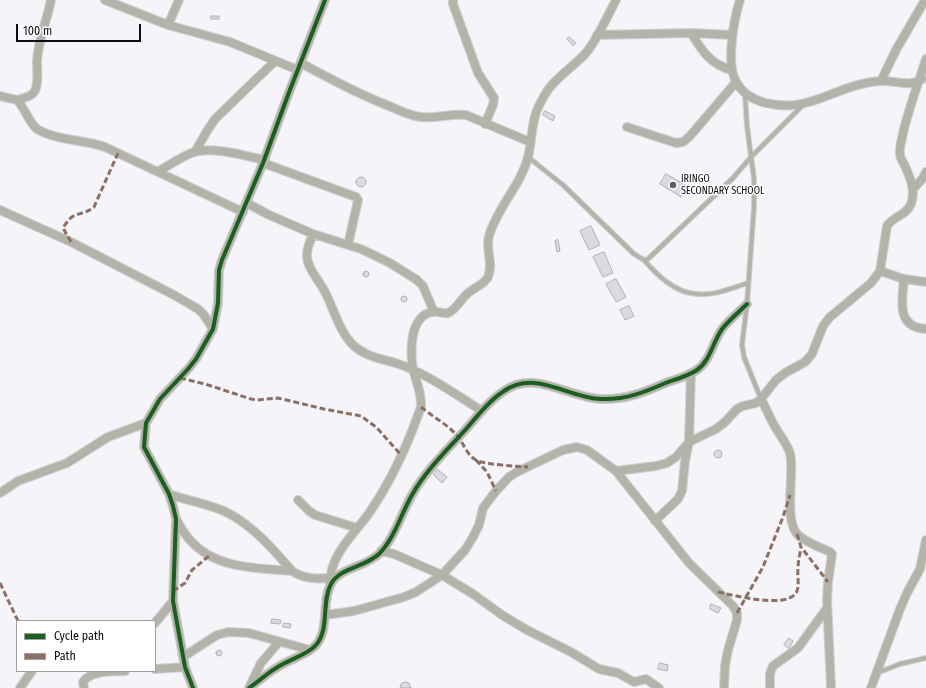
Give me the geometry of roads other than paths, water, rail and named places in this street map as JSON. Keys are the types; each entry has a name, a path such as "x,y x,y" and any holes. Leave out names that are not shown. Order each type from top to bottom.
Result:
{"street":[{"path":"0,96 18,100 35,92 37,87 39,42 51,0"},
{"path":"105,0 168,25 230,42 275,62 299,67 401,111 419,117 432,118 456,114 466,115 530,142"},
{"path":"168,25 179,0"},
{"path":"193,688 185,667 173,601 176,519 169,494 144,447 146,422 160,399 188,369 196,358 213,329 218,303 219,270 226,249 264,161 325,0"},
{"path":"453,0 453,4 478,73 494,98 493,106 486,124"},
{"path":"250,688 271,671 310,650 321,638 331,571 338,556 357,528 368,516 382,493 396,467 421,407 422,397 414,370 412,350 413,335 416,325 426,314 434,312 447,313 452,311 468,293 486,282 489,276 490,265 488,238 522,173 528,157 536,111 551,86 587,51 616,0"},
{"path":"740,0 732,35 732,70 736,82 745,94 761,102 782,106 804,104 849,88 881,81 905,83 919,82 926,77"},
{"path":"881,81 898,45 925,0"},
{"path":"597,35 691,33 732,35"},
{"path":"691,33 708,58 723,68 732,70"},
{"path":"616,471 644,468 667,463 676,458 689,442 716,429 737,409 756,403 776,380 785,373 805,362 812,354 823,326 830,316 871,283 880,271 887,226 889,222 908,211 913,198 911,180 900,153 907,117 926,59"},
{"path":"195,152 207,131 225,108 275,62"},
{"path":"627,127 676,143 683,142 708,116 736,82"},
{"path":"18,100 33,124 38,129 59,137 95,143 159,171 243,212"},
{"path":"159,171 186,155 202,150 219,151 264,161 356,197 358,200 348,246"},
{"path":"913,189 923,178 926,172"},
{"path":"247,203 266,214 313,234 374,255 417,280 423,286 434,312"},
{"path":"0,210 71,242 174,295 198,309 213,329"},
{"path":"313,234 307,254 307,261 326,293 346,336 354,346 365,354 376,359 400,364 414,370 482,411"},
{"path":"880,271 904,279 926,282"},
{"path":"904,279 902,309 904,319 910,325 919,329 926,329"},
{"path":"169,494 214,508 238,519 265,542 292,571 304,578 330,582 341,573 368,562 381,551 393,533 412,495 425,475 482,411 504,391 515,385 537,382 551,385 584,397 600,399 621,399 642,393 691,373 699,368 706,360 716,338 723,328 747,304"},
{"path":"655,521 678,499 682,491 685,461 689,442 691,373"},
{"path":"761,399 790,453 792,467 790,495 794,530 802,538 832,554 828,582 827,608 831,688"},
{"path":"0,493 18,481 67,464 108,437 146,422"},
{"path":"324,615 354,611 404,597 416,592 442,575 465,550 479,525 480,515 487,502 502,483 517,472 563,450 577,447 587,450 616,471 689,563 732,606 737,613 737,620 725,666 724,688"},
{"path":"298,500 315,516 357,528"},
{"path":"176,519 189,540 199,550 210,556 239,567 292,571"},
{"path":"871,688 900,609 920,569 926,540"},
{"path":"381,551 394,554 442,575 526,630 600,669 618,673 634,682 646,680 659,688"},
{"path":"156,622 173,601"},
{"path":"770,688 770,674 773,666 798,648 827,608"},
{"path":"183,657 217,635 228,632 249,633 310,650"},
{"path":"250,688 261,663 279,642"},
{"path":"156,670 185,667"},
{"path":"20,688 31,672"},
{"path":"84,688 83,682 91,675 113,672"}],"lane":[{"path":"745,94 747,126 754,179 754,207 747,304 742,345 744,358 761,399"},
{"path":"644,260 654,255 733,178 751,157 804,104"},
{"path":"528,157 563,185 634,254 644,260 653,271 666,282 682,290 696,294 711,293 748,283"},
{"path":"877,674 906,662 926,658"}],"place":[{"name":"IRINGO SECONDARY SCHOOL","path":"673,185"}]}
